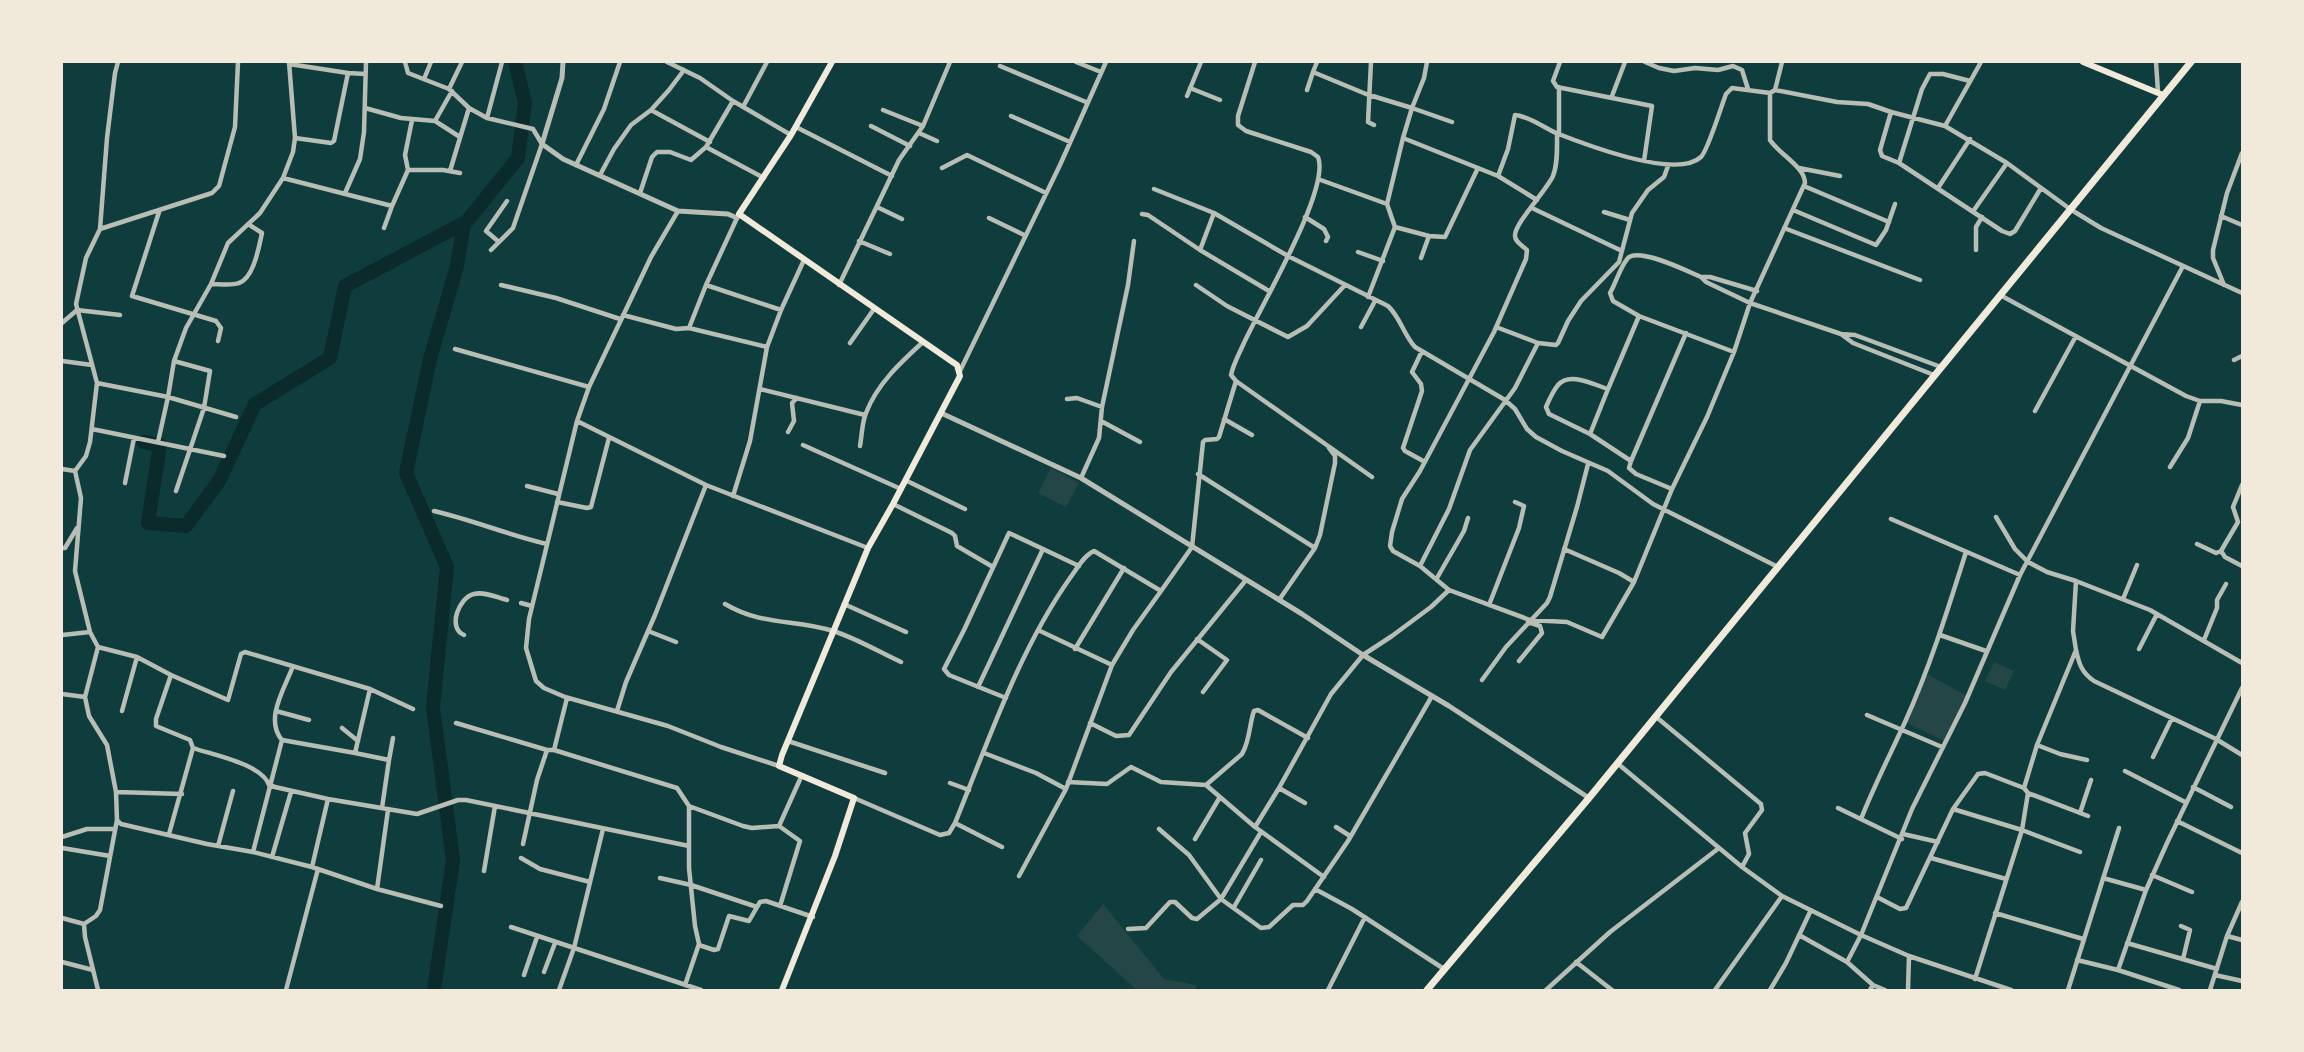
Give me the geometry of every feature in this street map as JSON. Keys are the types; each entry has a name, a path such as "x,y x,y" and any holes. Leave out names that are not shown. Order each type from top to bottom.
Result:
{"main road":[{"path":"782,990 836,856 854,798 779,766 868,548 959,380 960,371 951,361 738,216 792,135 832,62"},
{"path":"2083,62 2161,94"},
{"path":"1431,989 1444,969 1617,763 1941,368 2161,94 2191,62"}],"street":[{"path":"62,918 84,924 96,916 100,910 117,820 116,792 107,745 89,716 86,697 98,646 90,632 75,571 81,498 75,471 86,456 92,429 97,383 77,310 78,295 86,258 100,229 107,138 118,62"},
{"path":"100,229 212,193 219,186 235,127 238,62"},
{"path":"345,193 360,159 365,108 366,62"},
{"path":"405,62 408,73 451,90 469,108 487,118 535,130 542,144 556,155 576,165 640,192 678,212 738,216 689,328"},
{"path":"424,79 431,62"},
{"path":"435,121 462,62"},
{"path":"487,118 502,62"},
{"path":"491,250 513,228 557,97 563,62"},
{"path":"576,165 604,109 620,62"},
{"path":"667,62 792,135"},
{"path":"743,106 767,62"},
{"path":"839,285 899,160 924,126 950,62"},
{"path":"1076,62 1101,72"},
{"path":"960,371 1024,235 1046,194 1106,62"},
{"path":"1187,96 1201,62"},
{"path":"1256,62 1238,116 1238,125 1246,131 1313,153 1319,160 1318,179 1288,256 1253,321 1231,372 1236,381 1372,477"},
{"path":"1307,90 1317,62"},
{"path":"1371,62 1368,122 1374,125"},
{"path":"1368,297 1395,227 1387,204 1403,138 1424,78 1427,62"},
{"path":"1560,62 1553,81 1559,87 1612,96 1649,104 1653,107 1644,161"},
{"path":"1612,96 1625,62"},
{"path":"1646,62 1674,71 1695,68 1718,70 1733,66 1742,70 1748,89"},
{"path":"1775,90 1782,62"},
{"path":"1945,126 1981,62"},
{"path":"2156,62 2161,94"},
{"path":"158,442 174,362 193,314 211,284 228,243 260,213 283,178 293,152 295,138 289,63 348,74 365,74"},
{"path":"1000,66 1086,102"},
{"path":"600,175 614,149 631,125 651,110 684,70"},
{"path":"1313,72 1368,95 1452,122"},
{"path":"295,138 331,143 334,141 348,74"},
{"path":"1899,163 1922,89 1930,74 1943,74 1970,81"},
{"path":"1519,661 1542,633 1540,626 1449,590 1437,578 1393,551 1390,546 1402,500 1425,462 1496,327 1526,259 1526,249 1516,240 1515,234 1519,224 1554,173 1559,87"},
{"path":"1190,88 1220,100"},
{"path":"1498,176 1508,149 1515,115 1623,156 1668,166 1691,163 1703,155 1726,94 1732,88 1770,93 1775,90 1837,102 1868,104 1945,126 2007,163 2070,209 2121,238 2242,293"},
{"path":"1529,621 1567,622 1599,637 1603,636 1634,582 1672,489 1707,417 1734,352 1750,303 1806,179 1799,168 1784,157 1770,140 1770,93"},
{"path":"640,192 652,157 657,152 670,152 691,160 708,144 732,101"},
{"path":"365,108 412,120 435,121 460,137"},
{"path":"450,171 469,108"},
{"path":"651,110 764,178"},
{"path":"883,110 924,126"},
{"path":"1891,112 1880,150 1882,156 1899,163 1974,210 2002,231 2013,233 2042,188"},
{"path":"1011,116 1070,142"},
{"path":"384,228 408,170 405,155 412,120"},
{"path":"871,126 910,146"},
{"path":"796,127 892,177"},
{"path":"919,133 937,141"},
{"path":"1403,138 1478,170 1498,176 1537,200"},
{"path":"1938,188 1970,140"},
{"path":"2225,285 2213,258 2213,250 2234,171 2242,153"},
{"path":"942,168 967,155 1046,194"},
{"path":"1974,210 2007,163"},
{"path":"1496,327 1538,344 1556,345 1576,309 1619,262 1635,207 1648,190 1664,177 1668,166"},
{"path":"1799,168 1840,176"},
{"path":"408,170 460,173"},
{"path":"1395,227 1442,238 1446,235 1478,170"},
{"path":"283,178 392,206"},
{"path":"1318,179 1387,204"},
{"path":"1804,186 1889,222"},
{"path":"1154,189 1214,213 1288,256 1393,311 1408,340 1422,351 1505,400 1515,409 1527,429 1536,437 1618,477 1664,509 1778,567"},
{"path":"499,242 486,231 507,201"},
{"path":"1792,210 1876,245 1889,222 1895,204"},
{"path":"877,207 902,219"},
{"path":"1532,208 1622,251"},
{"path":"159,211 132,296 219,324 218,341"},
{"path":"678,212 651,257 622,317 589,387 577,421 532,606 526,648 536,681 544,688 567,698 668,726 779,766"},
{"path":"1604,212 1630,220"},
{"path":"1200,250 1214,213"},
{"path":"1142,214 1148,215 1200,250 1269,291"},
{"path":"2222,216 2242,225"},
{"path":"1305,217 1324,229 1328,237 1326,241"},
{"path":"1976,250 1976,227 1982,217"},
{"path":"989,218 1024,235"},
{"path":"211,284 237,284 247,276 255,262 262,233 248,224"},
{"path":"1784,228 1920,280"},
{"path":"1421,258 1429,236"},
{"path":"859,241 890,254"},
{"path":"1081,478 1099,438 1102,408 1127,294 1134,241"},
{"path":"1358,252 1383,261"},
{"path":"1734,352 1639,316 1614,302 1610,295 1630,257 1643,255 1701,277 1710,277 1757,291"},
{"path":"733,496 750,441 768,346 781,310 804,260"},
{"path":"1847,962 1861,935 1912,809 1965,703 2020,575 2183,266"},
{"path":"1701,277 1706,282 1750,303 1841,334 1855,334 1941,368"},
{"path":"501,285 622,317 676,329 689,328 768,346"},
{"path":"706,285 781,310"},
{"path":"1196,285 1253,321 1290,337 1306,326 1345,285"},
{"path":"2000,295 2186,396 2200,401 2221,401 2242,405"},
{"path":"1361,327 1375,301"},
{"path":"850,343 874,309"},
{"path":"62,323 77,310 120,315"},
{"path":"1590,434 1639,316"},
{"path":"1672,489 1636,474 1629,468 1686,333"},
{"path":"1841,334 1852,343 1935,375"},
{"path":"2035,411 2076,336"},
{"path":"860,446 865,414 872,400 898,366 923,342"},
{"path":"1420,566 1449,509 1470,450 1515,388 1538,344"},
{"path":"455,349 589,387"},
{"path":"1422,351 1412,372 1421,384 1422,394 1403,448 1425,462"},
{"path":"2234,360 2242,356"},
{"path":"62,362 92,365"},
{"path":"174,362 210,371 204,408 176,491"},
{"path":"1608,389 1573,378 1566,379 1558,384 1546,407 1549,414 1590,434 1631,461"},
{"path":"1019,876 1066,789 1112,665 1132,630 1192,547 1203,442 1218,438 1236,381"},
{"path":"97,383 168,397 236,417"},
{"path":"760,389 865,414"},
{"path":"788,432 794,421 792,403 798,398"},
{"path":"1066,399 1077,398 1102,408"},
{"path":"2169,467 2188,438 2200,401"},
{"path":"941,413 1081,478 1432,696 1588,798"},
{"path":"1224,419 1252,435"},
{"path":"577,421 705,485 868,548"},
{"path":"1101,421 1140,442"},
{"path":"92,429 224,456"},
{"path":"125,483 134,438"},
{"path":"556,502 591,507 609,438"},
{"path":"1281,602 1315,548 1320,535 1335,463 1335,456 1326,444"},
{"path":"803,445 901,489"},
{"path":"1482,680 1550,597 1588,464"},
{"path":"62,469 75,471"},
{"path":"1198,474 1315,548"},
{"path":"905,480 965,509"},
{"path":"617,711 626,682 648,632 705,485"},
{"path":"2197,544 2216,553 2221,551 2238,522 2233,507 2242,485"},
{"path":"527,486 558,494"},
{"path":"1489,605 1519,528 1524,506 1515,502"},
{"path":"893,504 952,533 957,546 993,567"},
{"path":"435,511 519,538 547,544"},
{"path":"1996,517 2015,549 2028,562 2047,572 2076,581 2157,614 2242,663"},
{"path":"1437,578 1464,531 1468,519"},
{"path":"1891,519 2020,575"},
{"path":"62,556 63,548 78,527"},
{"path":"1006,698 948,675 944,669 1009,533 1079,566"},
{"path":"978,687 1043,549"},
{"path":"1564,549 1620,573 1634,582"},
{"path":"854,798 940,835 949,833 956,823 1006,698 1038,630 1079,566 1091,552 1094,551 1161,591"},
{"path":"2221,551 2225,557 2242,566"},
{"path":"1861,819 1940,635 1966,552"},
{"path":"2123,599 2137,565"},
{"path":"1075,649 1124,568"},
{"path":"1090,723 1116,736 1129,735 1138,724 1152,698 1246,580"},
{"path":"2076,581 2073,631 2079,665 2085,675 2116,693 2216,739 2242,755"},
{"path":"2204,640 2217,609 2217,600 2226,584"},
{"path":"1255,827 1308,738 1331,694 1363,655 1431,607 1449,590"},
{"path":"464,635 456,631 455,626 460,604 466,597 478,593 507,600"},
{"path":"520,603 532,606"},
{"path":"725,604 764,620 833,631 901,662"},
{"path":"844,604 906,632"},
{"path":"2139,649 2157,614"},
{"path":"1038,630 1112,665"},
{"path":"62,636 90,632"},
{"path":"648,632 676,642"},
{"path":"1940,635 1986,651"},
{"path":"1197,639 1227,660 1203,692"},
{"path":"98,646 137,657 228,700 243,652 370,689 413,709"},
{"path":"1975,979 2022,830 2026,791 2037,745 2076,650"},
{"path":"122,711 137,657"},
{"path":"293,666 274,720 275,729 282,740 389,760"},
{"path":"169,834 193,748 190,740 156,726 171,675"},
{"path":"2118,970 2152,875 2242,688"},
{"path":"355,753 370,689"},
{"path":"62,694 86,697"},
{"path":"1159,829 1189,855 1221,899 1265,929 1293,905 1303,905 1324,878 1432,696"},
{"path":"554,750 567,698"},
{"path":"276,711 309,720"},
{"path":"1206,785 1242,754 1254,711 1263,712 1308,738"},
{"path":"1866,715 1942,747"},
{"path":"1655,716 1761,804 1762,810 1745,833 1749,854 1742,867"},
{"path":"2153,757 2172,718"},
{"path":"456,723 677,788 689,806 691,885 699,945 685,985"},
{"path":"342,728 358,741"},
{"path":"382,808 393,738"},
{"path":"253,852 282,740"},
{"path":"788,741 885,773"},
{"path":"2037,745 2060,754 2087,760"},
{"path":"193,748 248,766 263,774 269,785 291,792 417,814 458,800 531,812 689,846"},
{"path":"523,844 537,780 547,750"},
{"path":"984,753 1036,773 1066,789"},
{"path":"1617,763 1742,867 1782,896 1909,956 2011,990"},
{"path":"1068,782 1103,784 1131,768 1161,782 1206,785 1261,832 1324,878"},
{"path":"2125,771 2186,802"},
{"path":"1877,897 1900,909 1906,908 1953,809 1975,777 1982,773 2088,816"},
{"path":"779,826 802,775"},
{"path":"2080,813 2091,780"},
{"path":"950,783 969,790"},
{"path":"2193,787 2231,807"},
{"path":"1279,788 1305,803"},
{"path":"218,846 233,791"},
{"path":"116,792 182,794"},
{"path":"272,857 291,792"},
{"path":"1195,839 1220,797"},
{"path":"286,990 315,868 328,799"},
{"path":"484,871 495,806"},
{"path":"689,806 748,828 779,826 800,841 780,906"},
{"path":"1838,808 1902,837 1938,842"},
{"path":"1953,809 2022,830 2080,852"},
{"path":"377,889 388,810"},
{"path":"117,820 121,824 253,852 315,868 377,889 441,906"},
{"path":"2176,821 2242,853"},
{"path":"956,823 1002,847"},
{"path":"1336,827 1350,836"},
{"path":"2068,990 2119,828"},
{"path":"62,837 87,829 115,829"},
{"path":"559,990 574,948 603,829"},
{"path":"1128,929 1146,928 1170,902 1174,902 1195,919 1221,899 1261,832"},
{"path":"62,848 110,856"},
{"path":"1546,990 1610,932 1719,848"},
{"path":"521,858 540,869 590,882"},
{"path":"1931,858 2006,879"},
{"path":"1234,907 1261,860"},
{"path":"2152,875 2192,892"},
{"path":"660,878 691,885 757,907"},
{"path":"2103,878 2146,890"},
{"path":"1316,889 1365,917 1444,969"},
{"path":"1715,990 1782,896"},
{"path":"699,945 714,950 718,949 729,916 750,921 763,901 813,917"},
{"path":"2210,990 2227,936 2242,902"},
{"path":"1770,990 1811,910"},
{"path":"1995,913 2083,939"},
{"path":"1328,990 1365,917"},
{"path":"84,924 98,990"},
{"path":"2181,926 2190,930 2183,959"},
{"path":"511,927 701,990"},
{"path":"1799,935 1847,962 1871,988 1886,990"},
{"path":"2227,936 2242,940"},
{"path":"524,975 537,937"},
{"path":"544,972 555,943"},
{"path":"2127,943 2183,959 2242,981"},
{"path":"1908,990 1909,956"},
{"path":"2077,960 2118,970 2163,988 2179,990"},
{"path":"1576,962 1612,990"},
{"path":"62,964 93,970"}],"shaded area":[{"path":"1051,468 1079,483 1066,507 1038,493"},
{"path":"1994,662 2014,671 2005,690 1985,681"},
{"path":"1925,673 1967,696 1944,741 1905,722"},
{"path":"1103,904 1164,979 1196,985 1196,990 1137,990 1077,936"}],"waterway":[{"path":"463,226 518,158 525,103 515,62"},
{"path":"143,442 160,445 148,523 186,526 219,481 255,404 330,358 345,286 464,223 457,266 430,359 406,473 447,567 433,707 453,860 434,990"}]}
